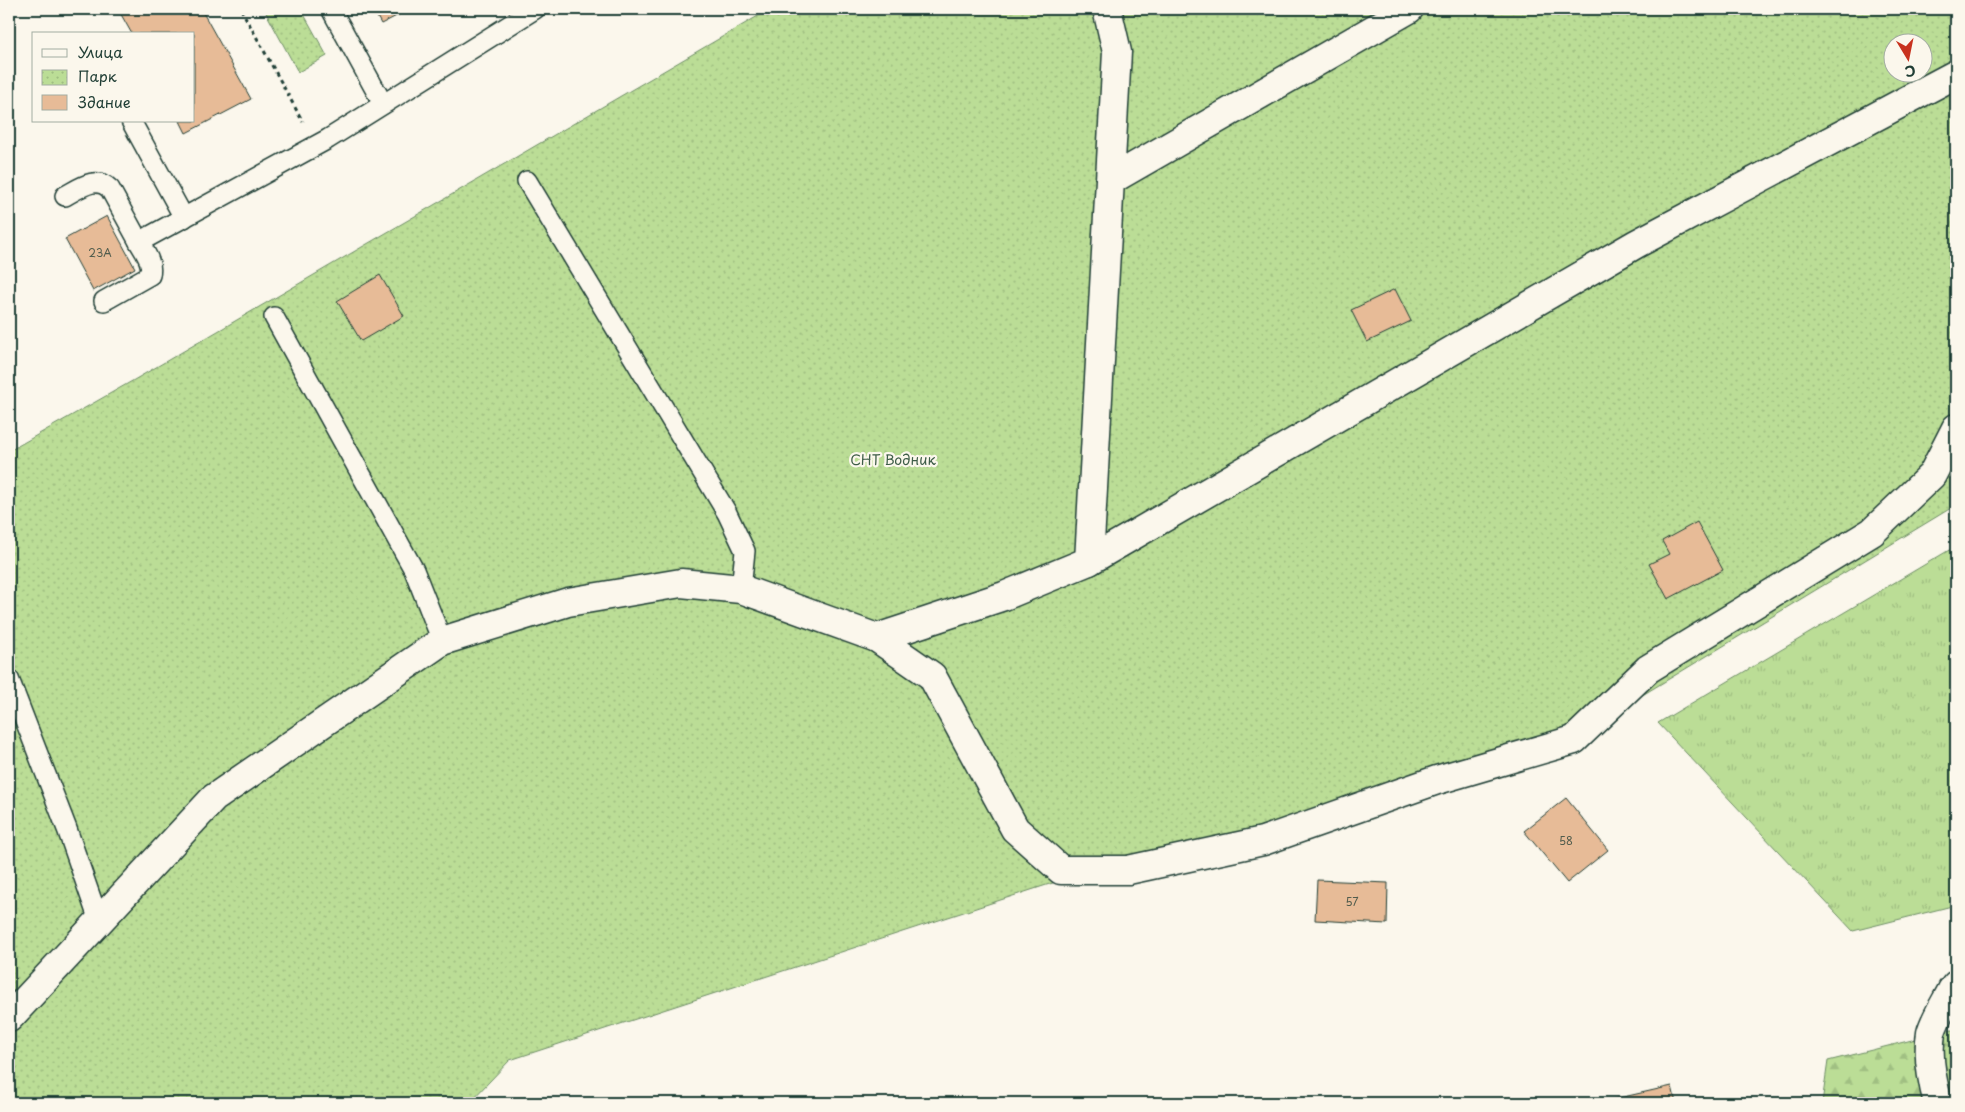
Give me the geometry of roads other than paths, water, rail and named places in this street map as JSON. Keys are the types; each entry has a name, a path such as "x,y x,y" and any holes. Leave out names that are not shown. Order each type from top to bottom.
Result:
{"street":[{"path":"1089,561 1117,52 1107,9"},
{"path":"1111,180 1409,9"},
{"path":"878,638 1004,596 1089,561 1636,244 1956,74"},
{"path":"9,1018 214,798 442,641 568,602 681,583 741,589 878,638 932,676 1015,829 1061,870 1128,870 1263,841 1437,780 1574,740 1648,669 1872,532 1932,475 1956,428"},
{"path":"1938,1103 1930,1063 1931,1031 1956,984"}],"lane":[{"path":"331,9 383,104"},
{"path":"139,242 316,146 535,9"},
{"path":"132,122 184,218"},
{"path":"527,181 727,512 745,551 741,589"},
{"path":"65,196 87,184 97,182 105,184 110,189 150,262 150,275 104,301"},
{"path":"274,317 414,570 442,641"},
{"path":"9,679 63,819 99,921"}],"park label":[{"name":"СНТ Водник","path":"893,460"}]}
